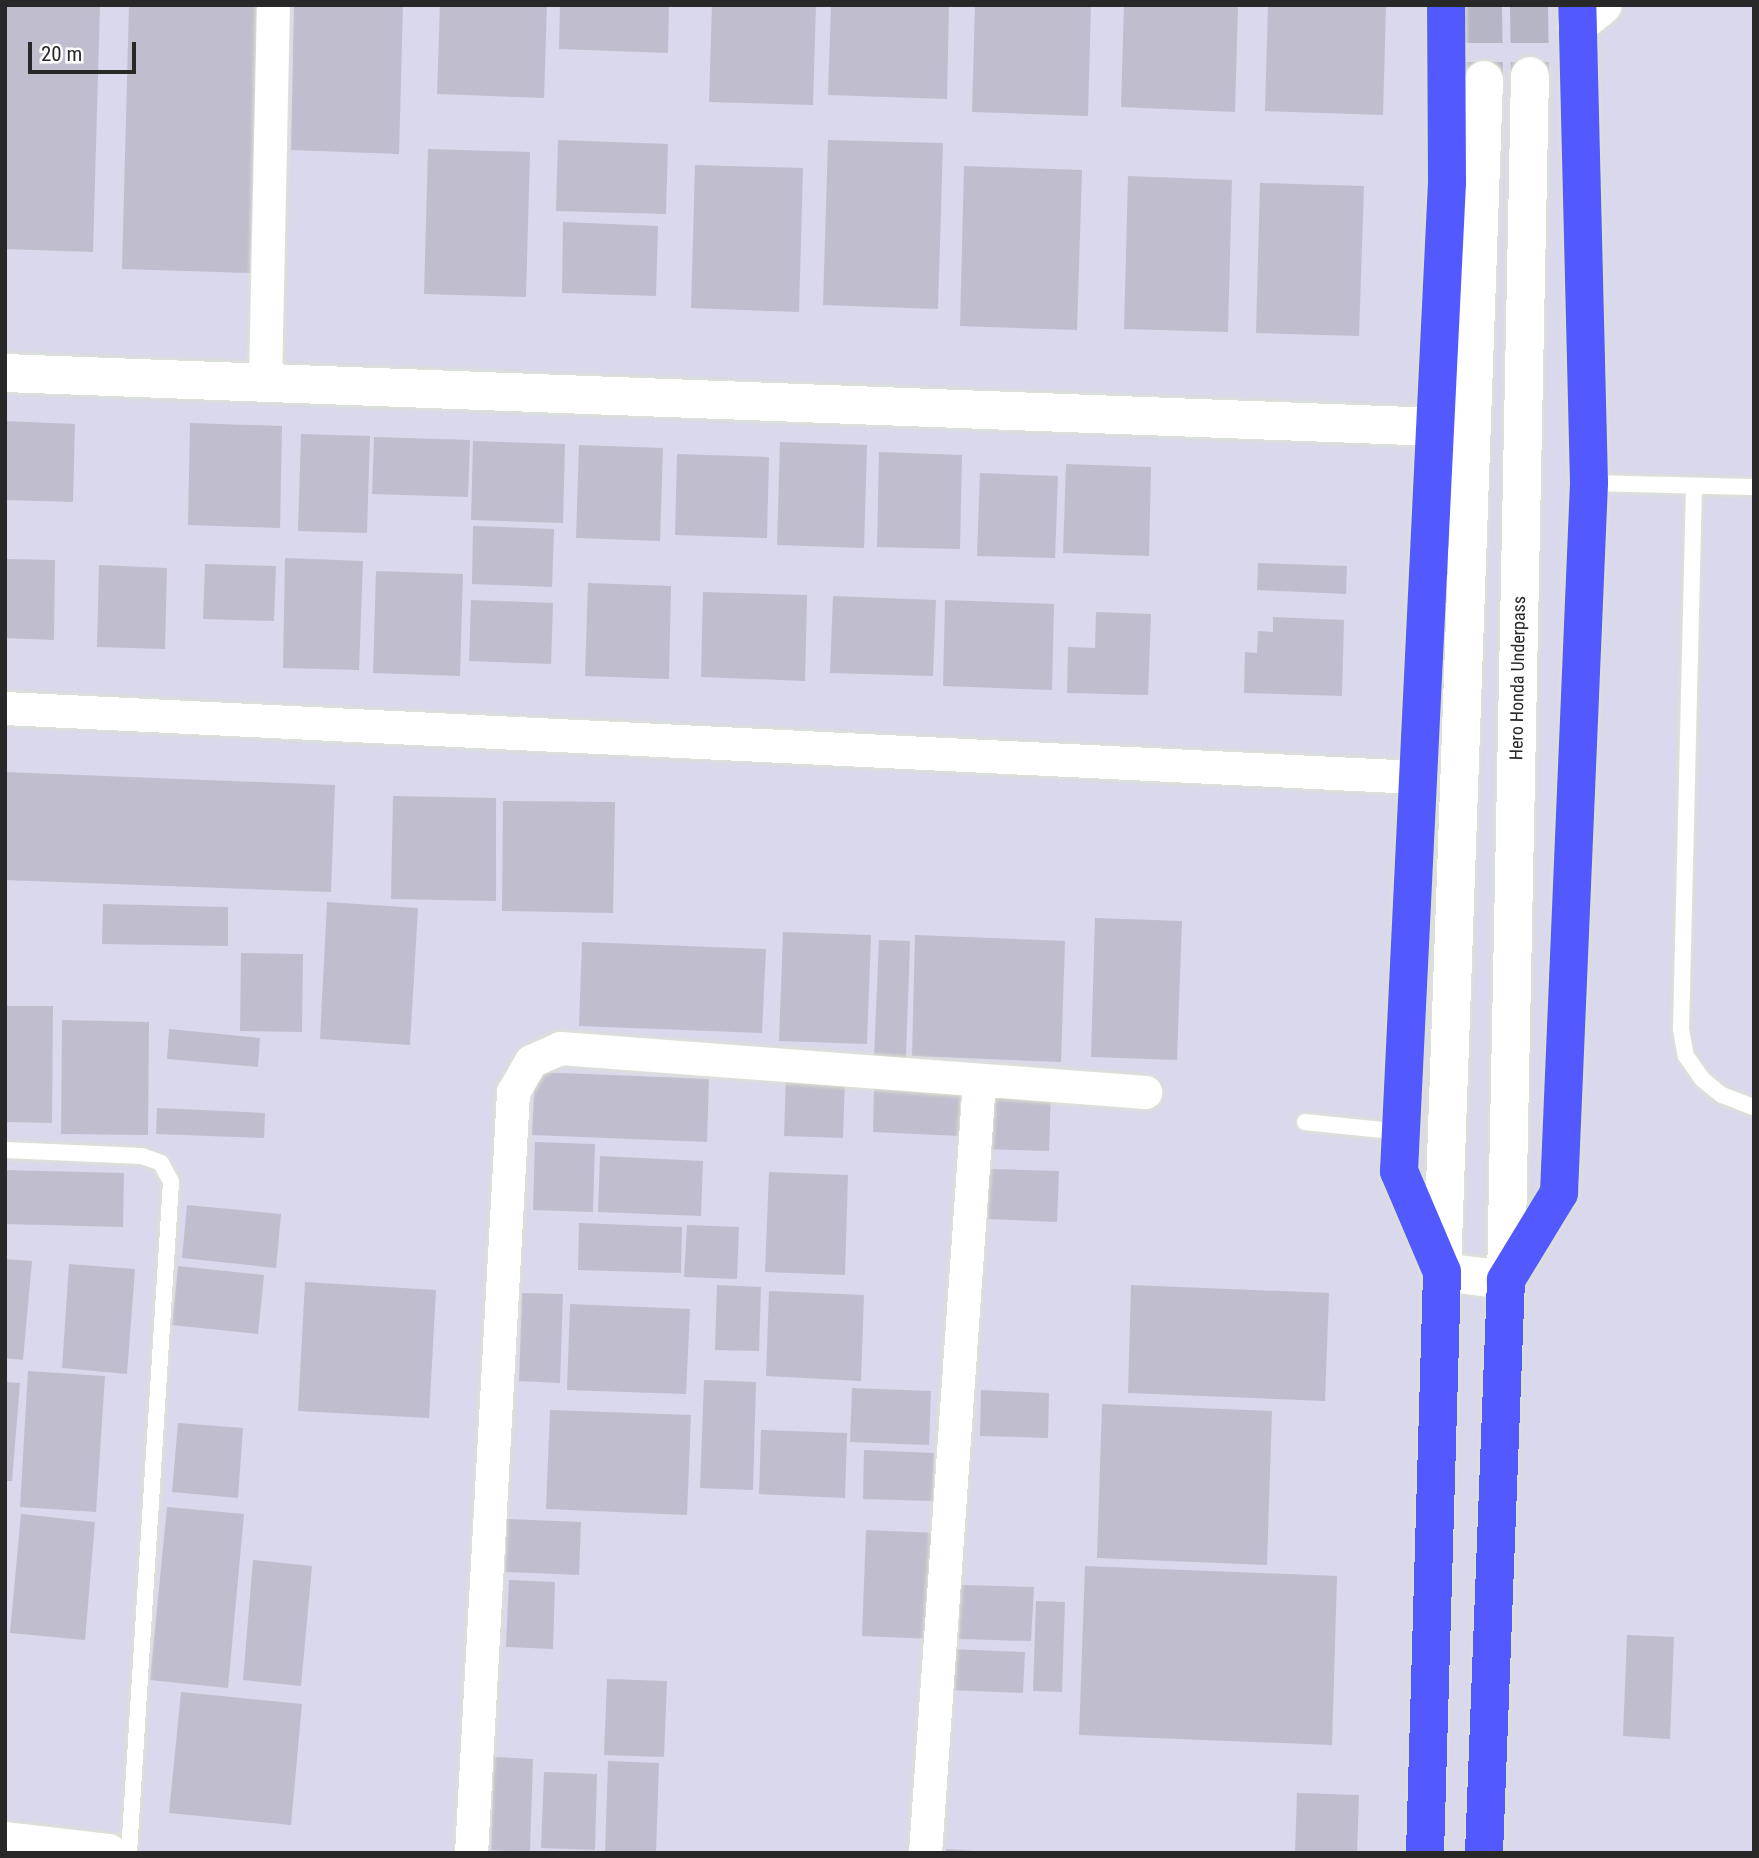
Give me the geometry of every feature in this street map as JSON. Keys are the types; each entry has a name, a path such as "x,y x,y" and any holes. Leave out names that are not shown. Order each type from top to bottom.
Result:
{"highway":[{"path":"1425,1853 1442,1272 1399,1171 1447,182 1446,5"},
{"path":"1484,1853 1506,1280 1559,1193 1589,483 1586,12"}],"main road":[{"name":"Hero Honda Underpass","path":"1506,1280 1530,76"},
{"path":"1485,80 1442,1272 1506,1280"},
{"path":"5,373 1435,427"},
{"path":"5,1841 108,1853"}],"street":[{"path":"265,382 273,5"},
{"path":"5,708 1418,778"},
{"path":"471,1853 513,1092 531,1061 560,1048 1145,1092"},
{"path":"925,1853 979,1080"}],"lane":[{"path":"1589,483 1754,487"},
{"path":"1694,486 1681,1029 1686,1056 1702,1079 1722,1096 1754,1107"},
{"path":"1305,1122 1401,1132"},
{"path":"5,1150 142,1156 161,1163 172,1182 129,1853"}],"building":[{"path":"5,5 100,5 93,252 5,249"},
{"path":"129,5 258,5 250,273 122,269"},
{"path":"294,5 403,5 399,154 291,150"},
{"path":"440,5 547,5 544,98 437,94"},
{"path":"560,5 669,5 668,53 559,49"},
{"path":"712,5 816,5 813,105 709,102"},
{"path":"831,5 949,5 947,99 828,95"},
{"path":"975,5 1091,5 1088,116 972,112"},
{"path":"1124,5 1238,5 1235,112 1121,107"},
{"path":"1268,5 1386,5 1383,115 1265,111"},
{"path":"558,140 668,144 666,214 556,211"},
{"path":"828,140 943,143 938,309 823,305"},
{"path":"428,149 530,152 526,297 424,294"},
{"path":"695,165 803,168 799,312 691,308"},
{"path":"964,166 1082,170 1077,330 960,326"},
{"path":"1128,176 1232,180 1228,332 1124,329"},
{"path":"1260,183 1364,186 1359,336 1256,333"},
{"path":"563,222 658,226 656,296 562,293"},
{"path":"5,421 75,424 73,502 5,500"},
{"path":"190,423 282,426 280,528 188,525"},
{"path":"301,434 370,436 367,533 298,531"},
{"path":"374,437 470,440 468,497 372,494"},
{"path":"473,441 565,444 563,523 471,520"},
{"path":"780,442 867,445 864,548 777,545"},
{"path":"579,445 663,448 660,541 576,538"},
{"path":"879,452 962,455 960,549 877,547"},
{"path":"677,454 769,457 767,538 675,535"},
{"path":"1066,464 1151,467 1149,556 1063,553"},
{"path":"980,473 1058,476 1055,558 977,556"},
{"path":"473,526 554,529 552,587 472,584"},
{"path":"285,558 363,561 359,670 283,668"},
{"path":"6,559 55,560 54,640 5,638"},
{"path":"1258,563 1347,566 1346,594 1257,590"},
{"path":"205,564 276,566 274,621 203,619"},
{"path":"99,565 167,568 165,649 97,647"},
{"path":"376,571 463,574 460,676 373,673"},
{"path":"588,583 671,586 669,679 585,676"},
{"path":"703,592 807,595 805,681 701,677"},
{"path":"833,596 936,600 933,676 830,673"},
{"path":"471,600 553,603 551,664 469,661"},
{"path":"945,600 1054,604 1052,690 943,686"},
{"path":"1096,612 1151,614 1148,695 1067,693 1068,647 1095,648"},
{"path":"1273,617 1344,620 1342,696 1244,693 1245,652 1257,653 1258,631 1273,632"},
{"path":"5,772 335,785 331,892 5,880"},
{"path":"393,796 496,798 496,901 391,899"},
{"path":"503,801 615,802 613,913 502,911"},
{"path":"327,902 418,908 410,1045 320,1039"},
{"path":"103,904 228,907 228,946 102,944"},
{"path":"1095,918 1182,921 1177,1060 1091,1057"},
{"path":"783,932 871,935 867,1044 779,1041"},
{"path":"915,935 1065,941 1061,1062 912,1056"},
{"path":"879,940 910,941 906,1058 874,1057"},
{"path":"582,942 766,949 762,1033 579,1026"},
{"path":"241,953 303,954 302,1032 240,1031"},
{"path":"5,1006 53,1006 52,1123 5,1122"},
{"path":"62,1020 149,1022 148,1135 61,1134"},
{"path":"169,1029 260,1038 258,1067 167,1059"},
{"path":"535,1072 709,1079 707,1142 532,1135"},
{"path":"786,1073 845,1076 843,1138 784,1136"},
{"path":"874,1086 961,1089 959,1136 873,1132"},
{"path":"982,1090 1051,1092 1049,1151 980,1149"},
{"path":"157,1108 265,1113 264,1138 156,1134"},
{"path":"535,1142 595,1144 593,1212 533,1210"},
{"path":"600,1156 703,1161 701,1216 598,1212"},
{"path":"989,1169 1059,1171 1057,1222 988,1219"},
{"path":"5,1170 124,1173 123,1227 5,1224"},
{"path":"769,1172 848,1175 845,1275 765,1272"},
{"path":"187,1205 281,1214 276,1268 182,1258"},
{"path":"579,1223 682,1227 681,1273 578,1270"},
{"path":"687,1225 739,1227 737,1279 684,1277"},
{"path":"5,1259 32,1261 23,1360 5,1358"},
{"path":"69,1264 135,1269 127,1374 62,1368"},
{"path":"178,1266 264,1275 258,1334 172,1325"},
{"path":"305,1282 436,1290 429,1418 298,1411"},
{"path":"717,1285 761,1287 759,1351 715,1350"},
{"path":"1131,1285 1329,1293 1325,1401 1128,1393"},
{"path":"769,1291 864,1295 861,1381 766,1376"},
{"path":"522,1293 563,1294 560,1383 519,1381"},
{"path":"570,1304 690,1309 686,1394 567,1390"},
{"path":"28,1371 105,1376 96,1512 20,1507"},
{"path":"704,1380 756,1382 753,1490 700,1488"},
{"path":"5,1382 20,1383 12,1481 5,1481"},
{"path":"852,1388 931,1391 929,1445 850,1442"},
{"path":"981,1390 1049,1393 1048,1438 980,1436"},
{"path":"1102,1404 1272,1411 1267,1565 1097,1558"},
{"path":"550,1410 691,1415 687,1515 546,1509"},
{"path":"178,1423 243,1428 238,1498 172,1492"},
{"path":"761,1430 847,1433 845,1498 759,1494"},
{"path":"864,1450 934,1453 933,1501 863,1499"},
{"path":"167,1507 244,1514 228,1688 150,1680"},
{"path":"21,1514 95,1522 85,1640 10,1633"},
{"path":"507,1519 581,1522 579,1575 505,1572"},
{"path":"866,1530 936,1533 932,1639 862,1636"},
{"path":"253,1560 312,1566 301,1686 243,1680"},
{"path":"1085,1566 1337,1576 1332,1745 1079,1735"},
{"path":"509,1580 555,1582 553,1649 506,1647"},
{"path":"960,1585 1034,1587 1031,1641 959,1639"},
{"path":"1036,1601 1065,1602 1062,1692 1033,1691"},
{"path":"1627,1635 1674,1637 1670,1739 1623,1736"},
{"path":"950,1649 1025,1652 1023,1693 949,1690"},
{"path":"607,1679 667,1681 664,1757 604,1755"},
{"path":"181,1692 302,1704 291,1825 169,1813"},
{"path":"494,1757 533,1759 530,1852 491,1850"},
{"path":"608,1761 659,1763 656,1853 605,1853"},
{"path":"544,1772 597,1774 595,1850 541,1848"},
{"path":"1297,1793 1359,1795 1357,1853 1295,1853"},
{"path":"946,1849 977,1851 977,1853 946,1853"}],"tunnel":[{"path":"1483,5 1484,80"},
{"path":"1529,5 1530,76"}]}
